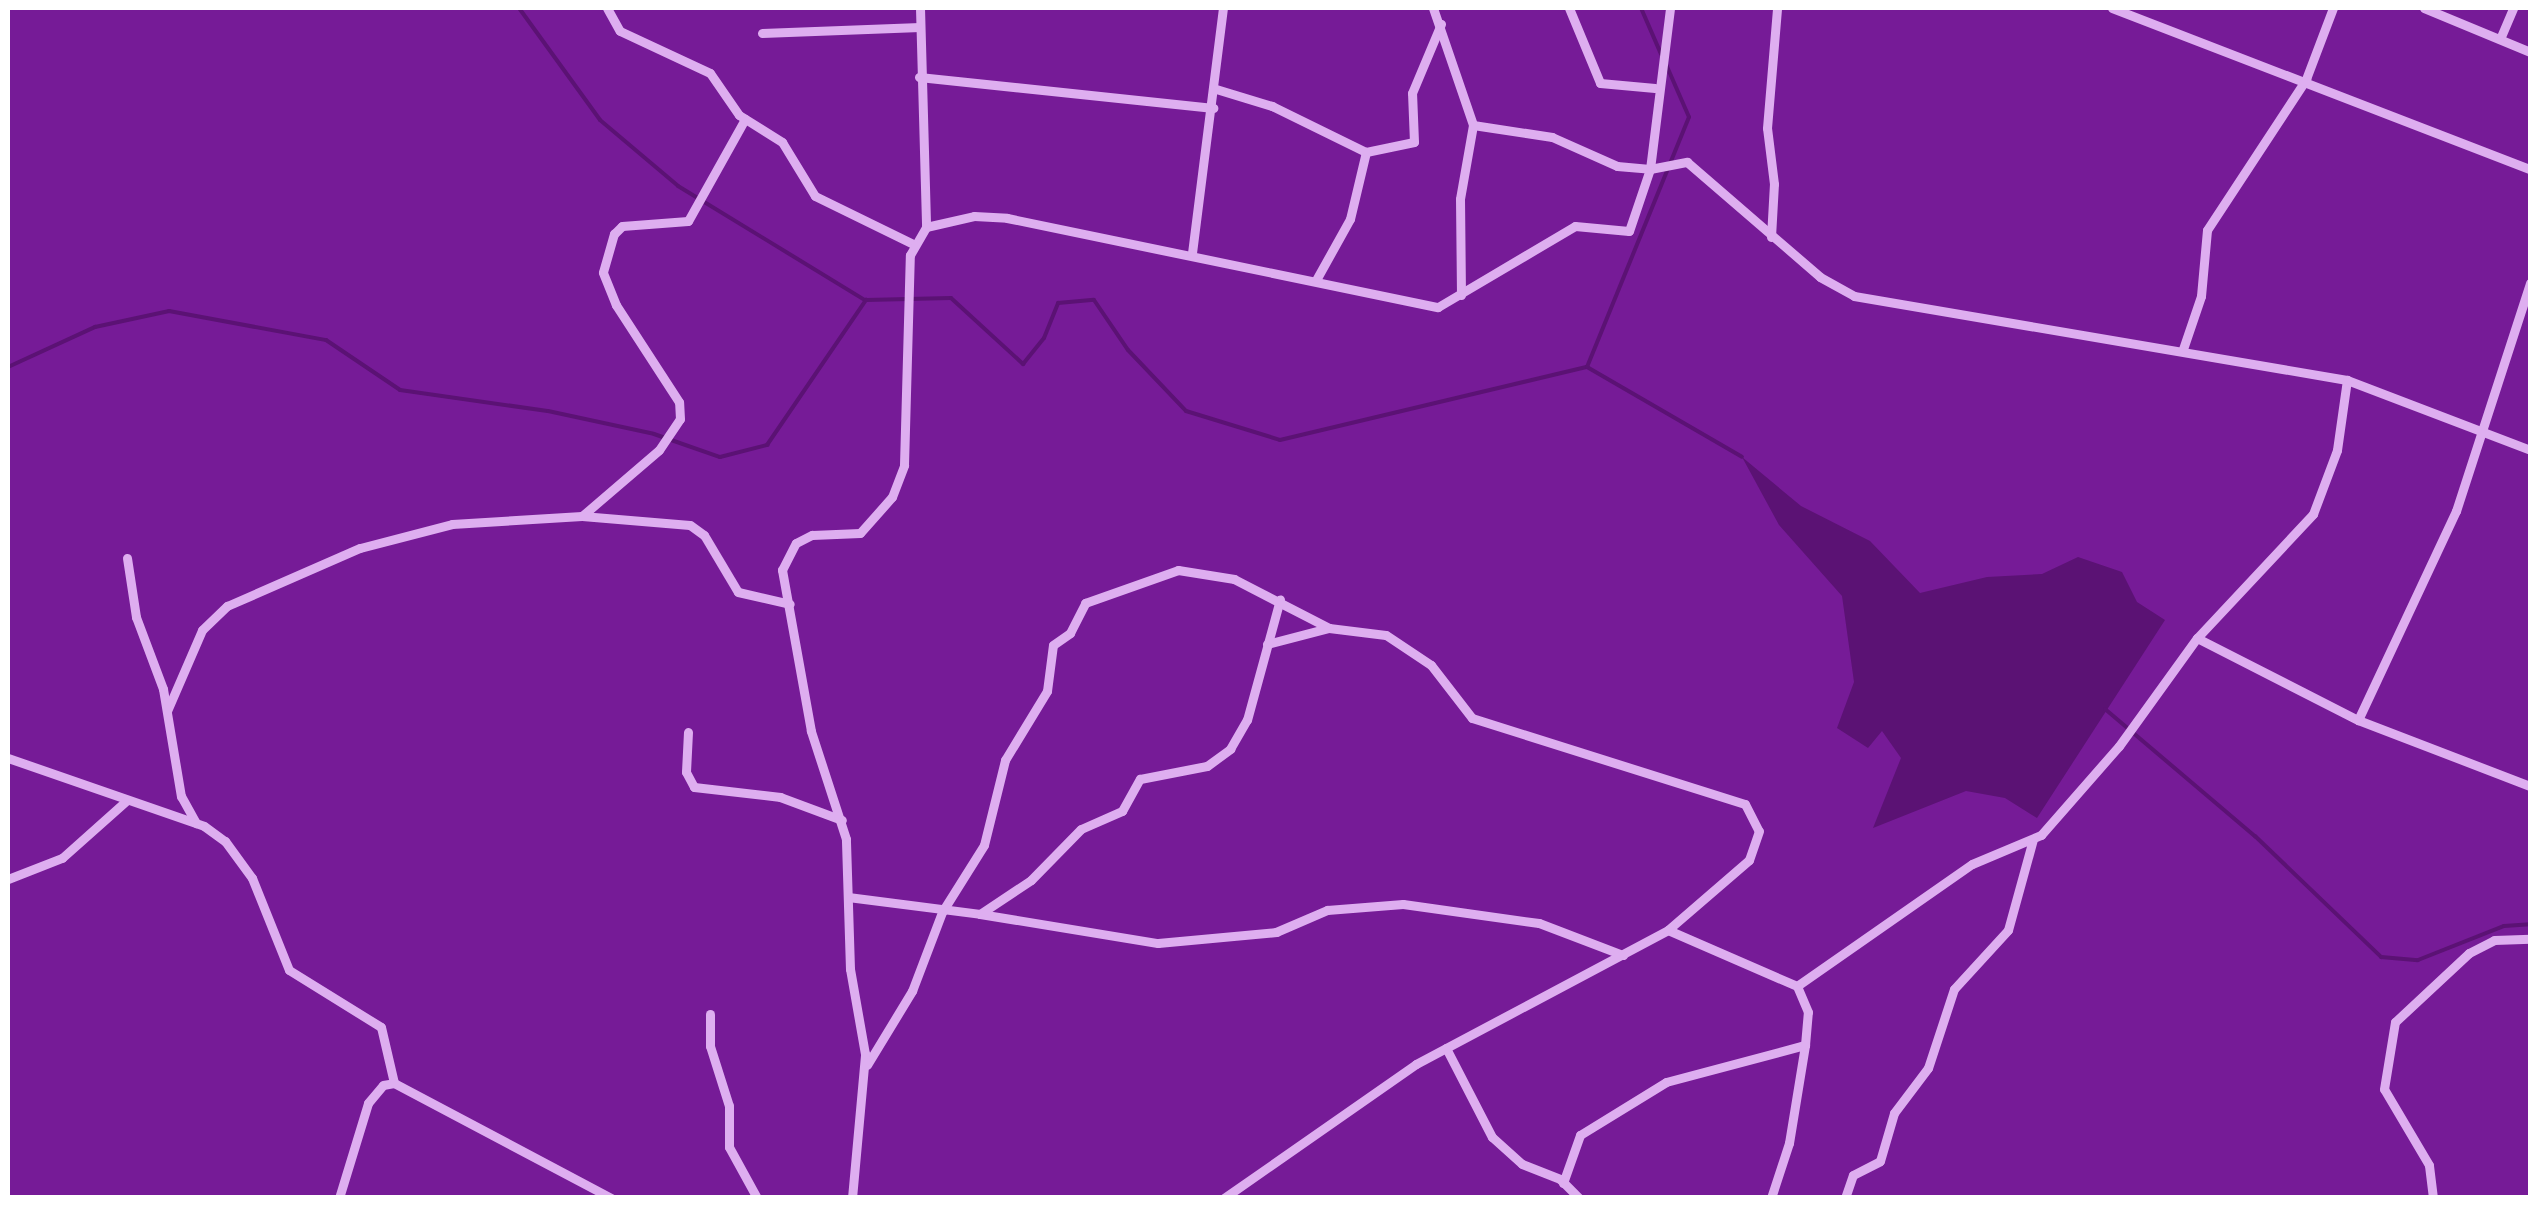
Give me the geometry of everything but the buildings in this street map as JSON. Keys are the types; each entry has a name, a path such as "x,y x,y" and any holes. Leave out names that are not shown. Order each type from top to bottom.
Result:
{"street":[{"path":"607,8 620,31 710,73 745,119 782,142 815,196 915,244"},
{"path":"852,1198 865,1068 850,968 842,820 811,731 784,557 812,535 869,529 892,497 904,465 915,244 926,228 920,8"},
{"path":"1192,253 1216,89 1223,8"},
{"path":"1433,8 1473,125 1460,199 1461,295"},
{"path":"1569,8 1600,82 1655,88"},
{"path":"926,228 974,216 1007,218 1192,253 1438,307 1513,258 1574,226 1629,231 1650,169 1655,88 1670,8"},
{"path":"1772,237 1774,184 1767,128 1777,8"},
{"path":"2112,8 2306,79 2530,169"},
{"path":"2183,349 2201,296 2207,230 2221,198 2306,79 2333,8"},
{"path":"2424,8 2530,52"},
{"path":"2500,40 2513,8"},
{"path":"1216,89 1272,106 1366,152 1412,146 1412,93 1441,24"},
{"path":"762,33 920,27"},
{"path":"919,77 1213,108"},
{"path":"582,516 659,450 680,418 679,402 604,272 614,234 622,226 688,221 745,119"},
{"path":"1473,125 1552,136 1617,166 1650,169 1688,162 1699,167 1772,237 1854,296 2183,349 2347,380 2530,450"},
{"path":"1316,280 1350,219 1366,152"},
{"path":"2358,720 2456,512 2479,429 2530,283"},
{"path":"1797,986 1972,864 2032,839 2060,817 2197,638 2313,514 2337,450 2347,380"},
{"path":"167,711 202,630 227,606 403,535 501,518 582,516 690,525 704,535 738,592 790,604"},
{"path":"127,558 136,617 167,711 178,780 196,823"},
{"path":"865,1068 912,991 942,912 966,882 994,823 1004,760 1047,691 1052,645 1070,632 1084,603 1178,570 1234,579 1280,599 1330,628"},
{"path":"980,914 1031,880 1080,829 1122,811 1140,778 1207,766 1230,749 1247,720 1280,599"},
{"path":"1224,1198 1446,1048 1668,930 1749,860 1759,831 1745,804 1472,718 1431,665 1386,634 1330,628 1267,644"},
{"path":"2197,638 2358,720 2530,786"},
{"path":"688,732 686,772 694,787 780,797 842,820"},
{"path":"8,758 196,823 241,859 288,970 381,1027 394,1083"},
{"path":"8,879 62,858 127,800"},
{"path":"1845,1198 1852,1175 1880,1161 1894,1113 1928,1068 1954,990 2008,930 2032,839"},
{"path":"848,897 1158,943 1276,932 1327,910 1403,904 1539,923 1623,955"},
{"path":"1668,930 1797,986 1808,1012 1789,1143 1770,1198"},
{"path":"2433,1198 2429,1165 2384,1089 2395,1022 2469,953 2494,940 2530,939"},
{"path":"710,1014 710,1046 729,1106 730,1147 757,1198"},
{"path":"1563,1183 1580,1135 1666,1082 1804,1044"},
{"path":"1446,1048 1492,1137 1522,1164 1563,1183 1579,1198"},
{"path":"339,1198 368,1104 383,1085 394,1083 611,1198"}],"shaded area":[{"path":"1742,457 1801,506 1870,541 1920,593 1987,577 2042,574 2078,557 2122,572 2137,602 2165,620 2037,818 2005,798 1966,791 1873,828 1901,758 1882,731 1868,748 1837,728 1854,682 1842,596 1779,525"}],"waterway":[{"path":"519,8 600,120 678,186 865,300"},
{"path":"1641,8 1661,54"},
{"path":"1587,367 1689,117 1665,62"},
{"path":"8,367 95,327 169,311 326,340 400,390 548,411 654,434 720,457 767,445 866,300 951,298 1023,364 1044,338 1058,303 1094,300 1128,350 1186,411 1280,440 1587,367 1742,457"},
{"path":"2105,709 2255,836 2381,957 2418,960 2504,926 2530,924"}]}
